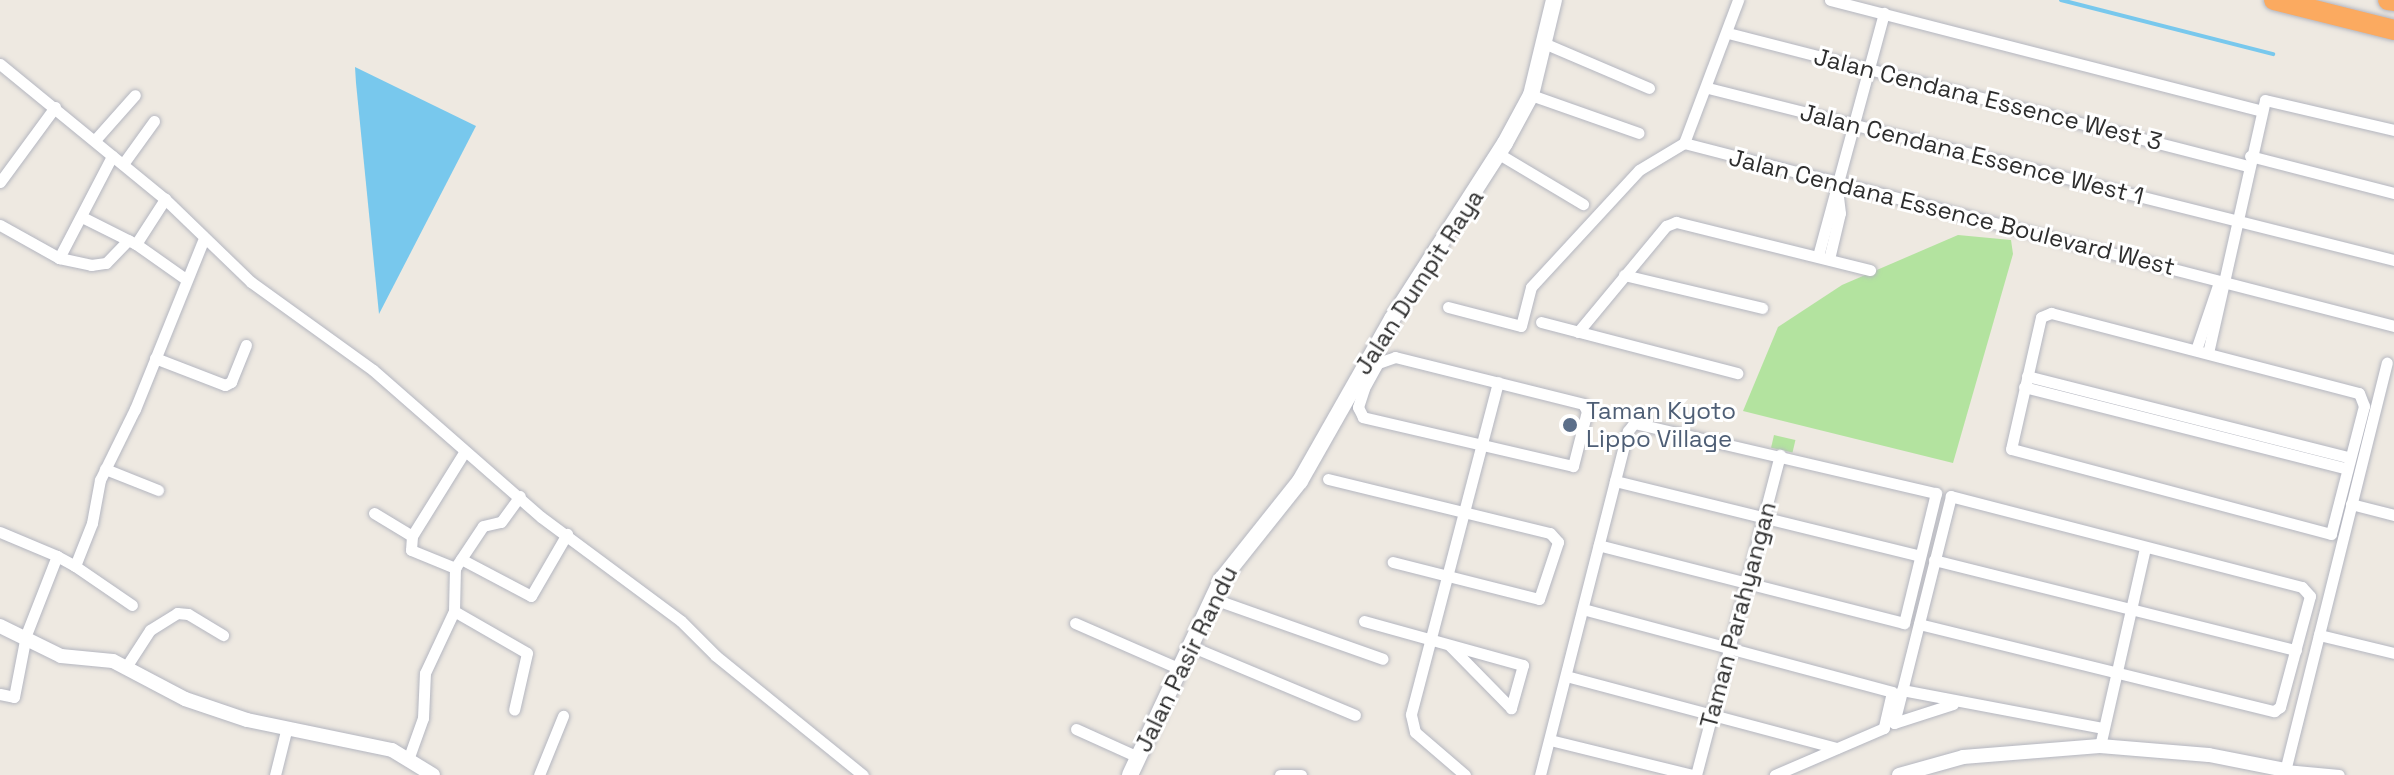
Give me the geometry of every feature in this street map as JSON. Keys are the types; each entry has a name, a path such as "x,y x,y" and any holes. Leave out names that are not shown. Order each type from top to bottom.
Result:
{"highway":[{"path":"2274,0 2394,30"}],"main road":[{"name":"Jalan Dumpit Raya","path":"1246,544 1300,481 1392,319 1499,154 1531,95 1546,44 1554,0"},
{"name":"Jalan Pasir Randu","path":"1130,775 1211,598 1246,544"}],"street":[{"path":"1448,307 1521,326 1531,287 1639,170 1684,143 1708,88 1738,0"},
{"path":"1830,0 2262,111"},
{"path":"1823,257 1884,13"},
{"name":"Jalan Cendana Essence West 3","path":"1728,33 2249,161 2394,193"},
{"path":"1546,44 1649,88"},
{"path":"0,64 165,199 203,241 373,370 465,451 681,621 716,656 863,775"},
{"name":"Jalan Cendana Essence West 1","path":"1708,88 2394,260"},
{"path":"95,140 135,95"},
{"path":"1531,95 1639,133"},
{"path":"2202,352 2265,100 2394,130"},
{"path":"0,182 55,107"},
{"path":"123,164 154,121"},
{"name":"Jalan Cendana Essence Boulevard West","path":"1684,143 1840,190 2394,326"},
{"path":"1499,154 1583,204"},
{"path":"59,258 112,156"},
{"path":"0,225 59,258 106,263 132,242 165,199"},
{"path":"82,217 132,242 187,280"},
{"path":"1578,332 1666,226 1676,222 1870,270"},
{"path":"75,566 92,523 105,469 203,241"},
{"path":"1624,275 1762,308"},
{"path":"2051,313 2202,352 2359,393 2364,406 2334,529 2325,534 2016,453 2010,443 2041,317 2051,313"},
{"path":"1541,322 1737,373"},
{"path":"155,358 225,385 231,382 246,345"},
{"path":"1395,357 1585,406 1574,463 1569,468 1481,447 1370,420 1360,413 1359,399 1378,363 1395,357"},
{"path":"2289,773 2319,635 2387,363"},
{"path":"1465,775 1411,725 1498,382"},
{"path":"2026,382 2349,464"},
{"path":"1540,775 1628,431 1637,422 1936,493 1904,623 1599,545"},
{"path":"465,451 412,536 411,550 458,564 531,596 567,534"},
{"name":"Taman Parahyangan","path":"1694,775 1780,455"},
{"path":"105,469 158,490"},
{"path":"1328,479 1550,533 1558,542 1539,599 1393,562"},
{"path":"1615,481 1920,556"},
{"path":"409,757 423,718 425,673 454,611 458,564 483,526 501,522 520,496"},
{"path":"1919,624 2274,711 2280,707 2310,596 2302,587 1951,496 1902,690 1895,724 1953,704"},
{"path":"2351,504 2394,515"},
{"path":"374,513 412,536"},
{"path":"0,532 57,556 132,605"},
{"path":"2100,746 2145,548"},
{"path":"0,694 14,697 26,635 57,556"},
{"path":"1934,560 2296,650"},
{"path":"1211,598 1383,659"},
{"path":"1583,609 1889,688 1894,695 1887,726 1775,775"},
{"path":"454,611 527,653 514,710"},
{"path":"126,667 150,630 177,613 188,614 223,635"},
{"path":"1364,621 1523,665 1511,708 1506,707 1450,646"},
{"path":"1075,623 1178,668"},
{"path":"0,626 26,635 50,652 126,667 190,701 286,731 370,744 409,757 433,775"},
{"path":"2319,635 2394,653"},
{"path":"1188,645 1355,715"},
{"path":"1566,676 1838,748"},
{"path":"1902,690 1953,704 2103,728"},
{"path":"539,775 563,716"},
{"path":"1076,729 1138,757"},
{"path":"275,775 286,731"},
{"path":"1550,740 1694,775"},
{"path":"1899,775 1963,757 2100,746 2209,755 2289,773 2339,775"},
{"path":"1280,775 1301,775"}],"green space":[{"path":"1958,235 2011,240 2013,254 1953,463 1743,411 1778,327 1842,285"},
{"path":"1774,435 1795,440 1793,453 1771,448"}],"water":[{"path":"355,67 476,126 379,314 356,83"}],"waterway":[{"path":"2061,0 2273,54"}],"place":[{"name":"Taman Kyoto Lippo Village","path":"1570,425"}]}
